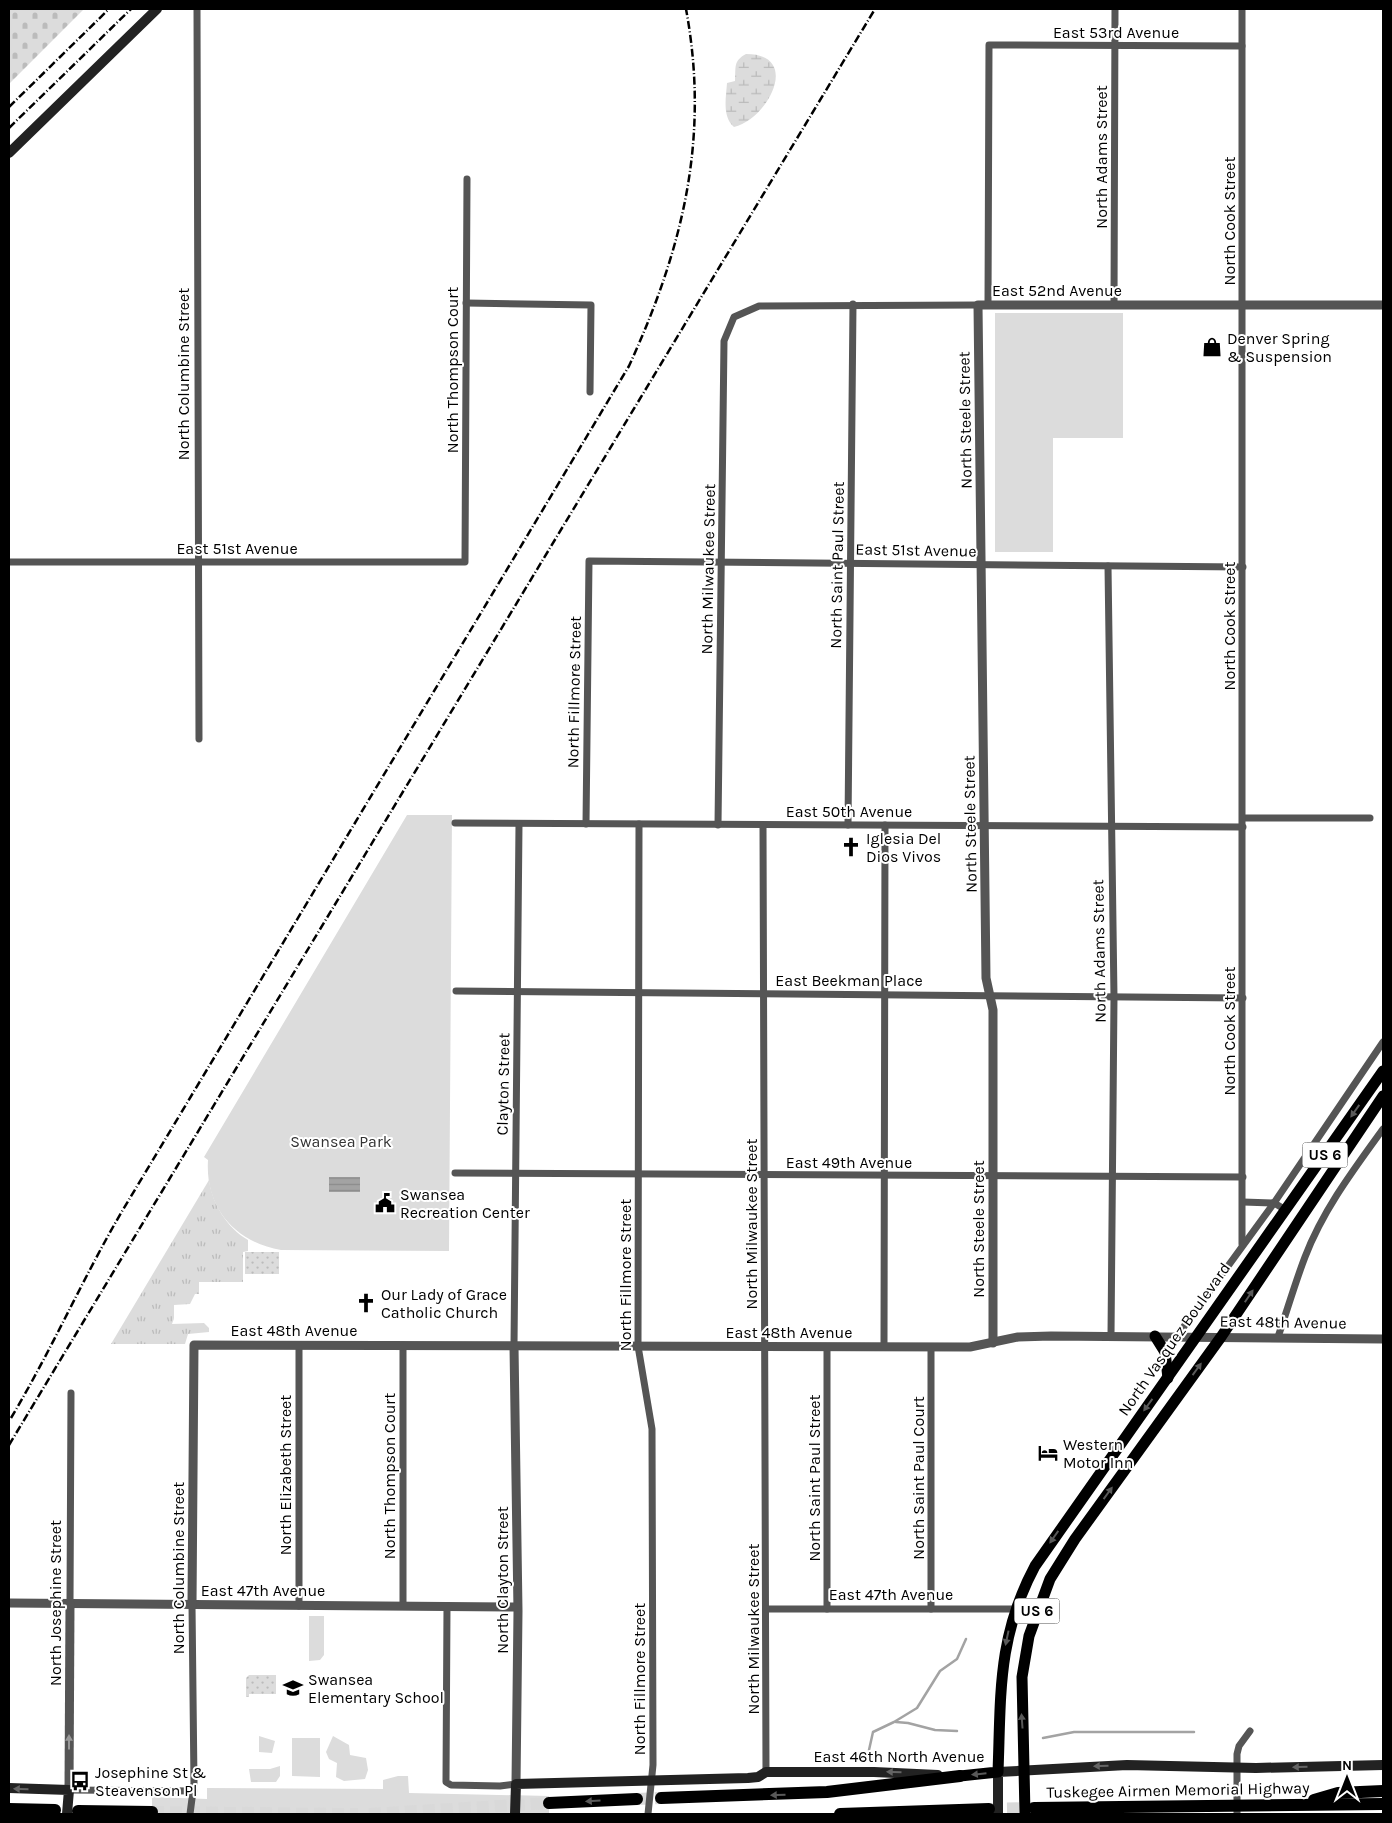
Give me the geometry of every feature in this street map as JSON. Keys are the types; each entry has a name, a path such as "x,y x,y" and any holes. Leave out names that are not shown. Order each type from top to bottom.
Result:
{"highway":[{"name":"North Vasquez Boulevard","path":"998,1772 1000,1687 1007,1638 1015,1609 1043,1552 1168,1378 1383,1071"},
{"name":"US 6","path":"1029,1811 1025,1791 1022,1677 1029,1636 1044,1593 1058,1564 1221,1337 1383,1096"},
{"path":"1155,1336 1165,1352 1168,1378"},
{"name":"East 46th North Avenue","path":"960,1776 998,1772"},
{"path":"661,1798 827,1792 960,1776"},
{"path":"1294,1805 1338,1794 1383,1791"},
{"path":"549,1803 637,1799"},
{"name":"Tuskegee Airmen Memorial Highway","path":"1029,1811 1383,1804"},
{"path":"9,1809 67,1812 152,1812"},
{"path":"840,1814 994,1812"}],"main road":[{"path":"9,153 157,9"},
{"name":"East 46th North Avenue","path":"998,1772 1127,1766 1236,1768 1383,1765"},
{"name":"East 46th North Avenue","path":"516,1784 652,1784 758,1777 766,1772 874,1772 960,1776"},
{"name":"North Vasquez Boulevard","path":"994,1812 998,1792 998,1772"},
{"name":"North Clayton Street","path":"515,1814 516,1784"},
{"path":"9,1788 69,1795"},
{"name":"North Josephine Street","path":"67,1812 69,1795"}],"street":[{"name":"North Columbine Street","path":"197,9 199,739"},
{"name":"North Adams Street","path":"1114,305 1115,9"},
{"name":"North Cook Street","path":"1242,9 1242,1244"},
{"name":"East 53rd Avenue","path":"989,45 1242,46"},
{"name":"North Steele Street","path":"989,45 983,304 982,564 986,978 993,1010 993,1343"},
{"name":"North Thompson Court","path":"465,562 467,178"},
{"path":"466,302 591,305 590,392"},
{"name":"East 52nd Avenue","path":"734,317 759,306 853,304 1383,305"},
{"name":"North Saint Paul Street","path":"848,825 853,304"},
{"name":"North Milwaukee Street","path":"718,824 724,341 734,317"},
{"name":"East 51st Avenue","path":"589,560 1243,567"},
{"name":"North Fillmore Street","path":"586,824 589,560"},
{"name":"East 51st Avenue","path":"9,562 465,562"},
{"name":"North Adams Street","path":"1108,566 1114,996 1111,1336"},
{"path":"1243,818 1370,818"},
{"name":"East 50th Avenue","path":"456,823 1243,827"},
{"name":"Clayton Street","path":"514,1346 519,824"},
{"name":"North Fillmore Street","path":"639,824 640,1174 638,1346 652,1429 652,1784 648,1814"},
{"name":"North Milwaukee Street","path":"763,825 766,1772"},
{"path":"884,1347 885,825"},
{"name":"East Beekman Place","path":"456,991 884,995 990,994 1243,998"},
{"path":"1177,1336 1242,1244 1274,1203 1383,1042"},
{"path":"1278,1337 1305,1256 1323,1219 1355,1168 1383,1129"},
{"name":"East 49th Avenue","path":"455,1173 1243,1177"},
{"path":"1243,1202 1274,1203 1286,1210"},
{"name":"East 48th Avenue","path":"194,1344 977,1347 1026,1337 1196,1336 1383,1339"},
{"name":"North Columbine Street","path":"190,1814 194,1795 192,1605 194,1344"},
{"name":"North Elizabeth Street","path":"299,1345 299,1606"},
{"name":"North Thompson Court","path":"403,1345 403,1606"},
{"name":"North Clayton Street","path":"514,1346 517,1607 516,1784"},
{"name":"North Saint Paul Street","path":"827,1609 828,1346"},
{"name":"North Saint Paul Court","path":"931,1347 932,1609"},
{"name":"North Josephine Street","path":"69,1795 71,1393"},
{"name":"East 47th Avenue","path":"9,1603 517,1607"},
{"name":"East 46th North Avenue","path":"447,1606 446,1782 451,1785 500,1786 516,1784"},
{"name":"East 47th Avenue","path":"766,1608 1015,1609"},
{"path":"1237,1814 1237,1750 1250,1730"},
{"path":"69,1795 194,1795"}],"green space":[{"path":"9,9 84,9 9,84"},
{"path":"746,54 763,57 773,64 776,75 774,88 768,100 758,112 747,122 734,127 726,113 727,83 735,81 737,62"},
{"path":"995,313 1123,313 1123,438 1053,438 1053,552 995,552"},
{"name":"Swansea Park","path":"407,815 452,815 449,1251 281,1250 265,1246 237,1231 226,1220 212,1193 208,1177 208,1160 204,1157"},
{"path":"209,1180 213,1197 227,1222 248,1240 248,1251 243,1252 243,1282 199,1282 199,1294 195,1294 190,1304 174,1305 172,1324 204,1323 209,1328 209,1332 188,1334 185,1344 111,1344"},
{"path":"245,1252 279,1252 279,1274 245,1274"},
{"path":"309,1616 324,1616 324,1655 320,1660 309,1661"},
{"path":"249,1675 276,1675 276,1694 249,1694 249,1697 246,1697 246,1678"},
{"path":"259,1736 275,1741 272,1753 259,1752"},
{"path":"333,1736 349,1745 350,1755 366,1758 368,1770 365,1779 344,1781 336,1777 337,1763 329,1759 326,1752"},
{"path":"292,1738 320,1738 320,1777 292,1776"},
{"path":"280,1766 280,1776 276,1782 251,1782 249,1769 270,1769"},
{"path":"398,1776 408,1776 409,1793 549,1796 549,1814 152,1814 152,1797 207,1799 207,1788 383,1789 383,1780"}],"shaded area":[{"path":"329,1177 360,1177 360,1192 329,1192"}],"waterway":[{"path":"869,1750 873,1732 917,1708 940,1671 957,1659 966,1639"},
{"path":"896,1722 935,1730 957,1731"},
{"path":"1043,1738 1074,1732 1194,1732"}],"tunnel":[{"path":"637,1799 661,1798"},
{"path":"369,1814 549,1803"},
{"path":"989,1809 1034,1808"},
{"path":"152,1812 358,1814"}],"railway":[{"path":"9,107 109,9"},
{"path":"9,128 131,9"},
{"path":"11,1418 121,1213 629,366 664,279 687,192 693,148 695,103 693,57 686,9"},
{"path":"9,1445 875,9"}],"place":[{"name":"Denver Spring & Suspension","path":"1212,347"},
{"name":"Iglesia Del Dios Vivos","path":"851,847"},
{"name":"Swansea Recreation Center","path":"385,1203"},
{"name":"Our Lady of Grace Catholic Church","path":"366,1303"},
{"name":"Western Motor Inn","path":"1048,1453"},
{"name":"Swansea Elementary School","path":"293,1688"},
{"name":"Josephine St & Steavenson Pl","path":"80,1781"}]}
